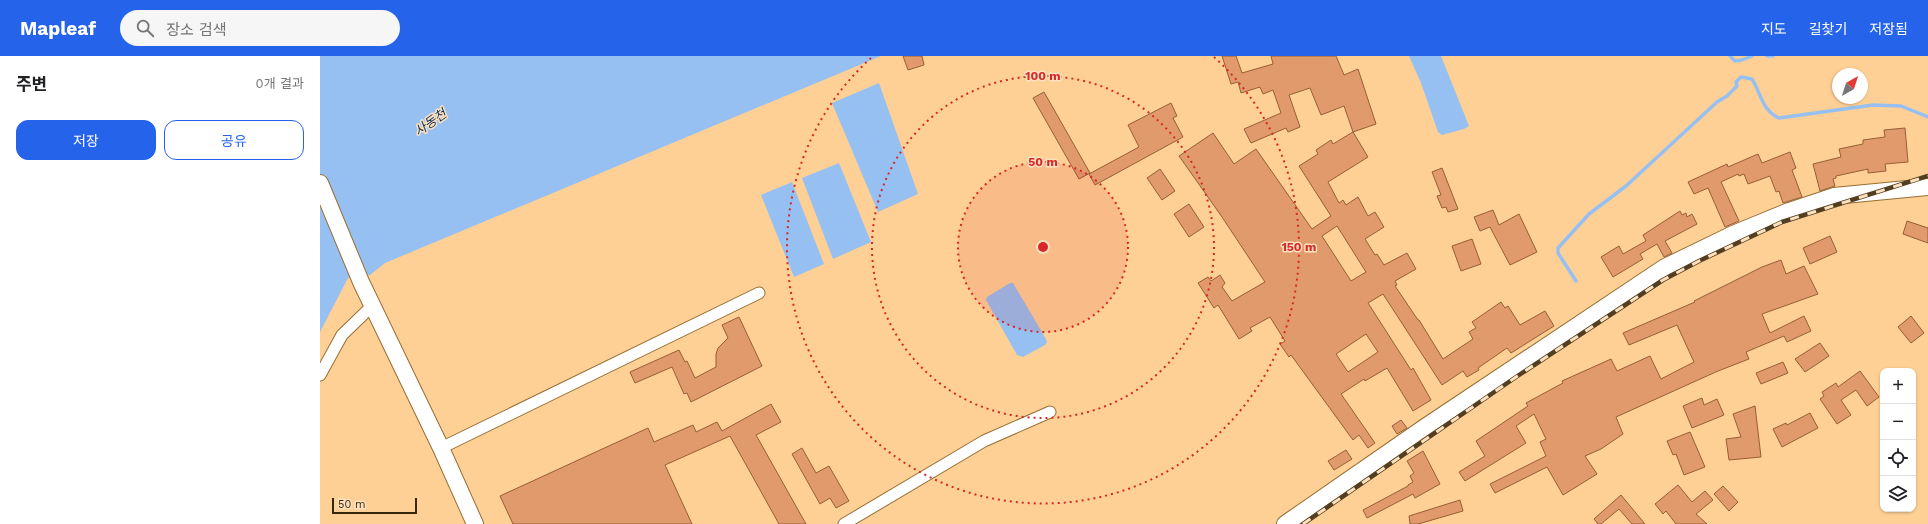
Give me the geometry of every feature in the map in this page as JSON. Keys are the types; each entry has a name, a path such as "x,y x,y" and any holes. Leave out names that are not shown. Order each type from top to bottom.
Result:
{"main road":[{"path":"320,183 361,282 441,448 475,524"},
{"path":"1285,524 1438,418 1665,267 1733,234 1789,211 1834,196 1928,187"}],"street":[{"path":"441,448 759,293"},
{"path":"320,375 342,335 373,305"},
{"path":"844,524 984,441 1050,412"}],"water":[{"name":"사동천","path":"320,56 881,56 385,263 370,275 348,278 320,332"},
{"path":"1409,56 1441,56 1469,126 1464,129 1442,135 1438,132 1421,83"},
{"path":"879,83 918,194 878,212 832,103"},
{"path":"839,163 871,242 833,259 802,178"},
{"path":"792,182 824,264 794,277 761,195"},
{"path":"1010,283 1013,283 1047,342 1045,345 1023,357 1017,355 986,300 987,297"}],"building":[{"path":"903,56 922,56 924,65 908,70"},
{"path":"1222,56 1236,56 1242,73 1273,64 1271,56 1336,56 1344,75 1358,69 1376,124 1353,132 1344,106 1321,115 1310,88 1289,95 1300,127 1288,132 1286,128 1251,143 1244,129 1281,113 1273,90 1263,94 1260,87 1241,93 1238,82 1231,84"},
{"path":"1044,92 1090,173 1079,179 1033,98"},
{"path":"1171,103 1177,116 1173,118 1183,137 1095,185 1089,174 1139,147 1128,125"},
{"path":"1905,128 1908,162 1885,164 1886,171 1868,173 1868,169 1836,176 1836,178 1833,179 1835,186 1820,191 1813,164 1841,157 1839,149 1863,144 1863,140 1885,137 1884,130"},
{"path":"1353,132 1368,157 1328,182 1339,203 1343,200 1346,205 1358,197 1368,216 1375,212 1384,227 1365,239 1375,255 1377,254 1384,265 1407,253 1416,269 1395,281 1397,285 1395,286 1419,320 1443,359 1473,339 1469,332 1476,328 1472,322 1501,302 1505,308 1508,306 1520,325 1545,311 1554,326 1511,353 1507,348 1478,368 1479,370 1467,377 1463,371 1442,385 1383,294 1368,303 1411,370 1413,368 1431,400 1413,411 1387,368 1365,381 1364,379 1341,394 1375,443 1368,448 1359,435 1353,440 1291,355 1289,357 1280,344 1285,341 1270,317 1250,328 1252,331 1239,339 1218,305 1214,308 1198,283 1208,277 1211,281 1220,275 1225,283 1222,287 1232,301 1265,282 1179,156 1213,133 1234,164 1256,149 1312,229 1331,216 1299,166 1318,154 1316,150 1331,140 1333,144","holes":["1337,226 1366,272 1351,281 1322,236","1366,334 1378,352 1348,372 1336,354"]},
{"path":"1790,152 1796,168 1792,170 1802,197 1783,203 1779,191 1776,192 1770,176 1748,184 1744,174 1739,176 1738,174 1721,182 1739,221 1725,227 1708,188 1694,194 1688,182 1727,164 1728,167 1758,154 1762,163"},
{"path":"1442,168 1458,209 1448,212 1446,207 1442,208 1437,196 1441,195 1432,172"},
{"path":"1160,169 1175,191 1162,200 1147,178"},
{"path":"1189,204 1204,227 1189,237 1174,214"},
{"path":"1493,210 1499,225 1519,214 1537,252 1510,265 1490,227 1480,231 1474,217"},
{"path":"1680,211 1682,215 1686,213 1687,217 1692,214 1697,224 1665,241 1672,253 1664,257 1657,244 1640,254 1643,259 1613,277 1601,257 1619,246 1623,254 1646,241 1643,235"},
{"path":"1907,221 1928,228 1928,243 1903,234"},
{"path":"1830,236 1837,252 1810,264 1803,248"},
{"path":"1472,239 1481,264 1461,271 1452,246"},
{"path":"1781,260 1786,274 1804,266 1818,294 1762,314 1770,333 1804,316 1811,331 1787,342 1784,336 1746,352 1749,359 1718,371 1616,417 1623,434 1601,449 1585,456 1597,474 1563,495 1547,467 1495,493 1490,484 1546,456 1540,442 1546,439 1534,414 1516,426 1526,443 1465,481 1459,472 1485,456 1476,441 1528,406 1526,403 1563,383 1562,381 1611,359 1617,371 1650,356 1661,379 1694,362 1677,325 1629,345 1623,333 1695,302 1694,301 1762,267"},
{"path":"1911,316 1924,333 1911,343 1898,327"},
{"path":"739,317 762,366 691,402 687,393 684,394 672,367 635,383 630,372 679,350 685,362 687,361 695,378 716,367 716,354 718,348 728,338 722,325"},
{"path":"1820,343 1829,356 1805,372 1795,359"},
{"path":"1783,362 1788,373 1761,384 1756,373"},
{"path":"1860,371 1879,397 1867,406 1856,390 1841,400 1851,415 1837,424 1820,399 1824,396 1822,392 1836,383 1838,387"},
{"path":"1702,398 1704,405 1717,399 1724,415 1692,428 1683,406"},
{"path":"771,404 781,422 756,435 806,524 779,524 730,436 665,465 692,524 513,524 500,496 648,428 654,442 693,425 696,432 717,422 722,431"},
{"path":"1755,406 1761,457 1729,460 1726,439 1741,437 1733,414"},
{"path":"1810,413 1818,428 1782,447 1773,429 1786,423 1787,425"},
{"path":"1401,420 1407,428 1397,434 1392,426"},
{"path":"1690,432 1705,467 1684,475 1676,454 1673,455 1667,441"},
{"path":"802,448 816,473 829,466 849,501 836,508 830,498 820,504 792,454"},
{"path":"1346,450 1352,459 1334,470 1328,461"},
{"path":"1423,451 1440,484 1415,498 1413,494 1367,518 1363,510 1413,482 1410,476 1414,473 1407,461"},
{"path":"1678,485 1692,502 1705,491 1713,500 1696,514 1707,524 1676,524 1666,511 1663,514 1655,504"},
{"path":"1723,486 1738,502 1729,511 1714,494"},
{"path":"1621,495 1645,524 1632,524 1619,509 1601,524 1598,524 1594,519"},
{"path":"1460,500 1463,511 1418,524 1410,524 1409,516"}],"waterway":[{"path":"1730,56 1735,61 1752,56"},
{"path":"1767,56 1773,56"},
{"path":"1576,281 1558,253 1558,248 1589,214 1626,186 1717,102 1727,96 1737,86 1736,82 1741,77 1752,79 1765,106 1773,115 1779,118 1873,105 1901,106 1928,117"}],"railway":[{"path":"1303,524 1516,377 1663,280 1699,261 1782,222 1928,176"}]}
